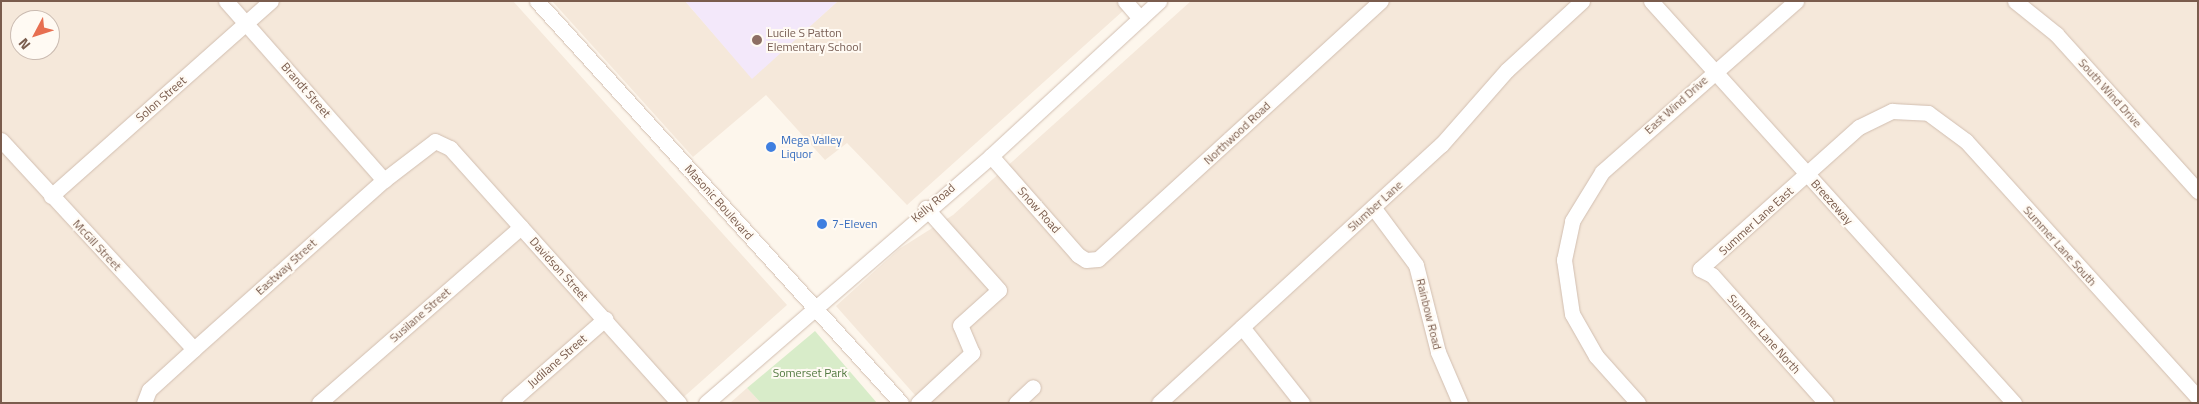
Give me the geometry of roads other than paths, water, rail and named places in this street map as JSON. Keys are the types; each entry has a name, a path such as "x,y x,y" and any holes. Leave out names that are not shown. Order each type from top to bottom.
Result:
{"street":[{"name":"Brandt Street","path":"226,1 384,180"},
{"name":"Solon Street","path":"51,196 271,1"},
{"name":"Masonic Boulevard","path":"537,1 815,306 900,403"},
{"path":"1125,1 1140,18"},
{"name":"Kelly Road","path":"706,403 926,208 991,156 1159,1"},
{"name":"Northwood Road","path":"1090,260 1101,257 1381,1"},
{"name":"Slumber Lane","path":"1159,403 1462,125 1507,70 1582,1"},
{"name":"Breezeway","path":"1651,1 2014,403"},
{"name":"East Wind Drive","path":"1638,403 1596,356 1572,314 1564,260 1572,221 1602,172 1714,70 1796,1"},
{"name":"South Wind Drive","path":"2015,1 2056,34 2198,191"},
{"name":"Summer Lane East","path":"1700,269 1874,117 1911,110"},
{"name":"Summer Lane South","path":"1911,110 1941,119 1957,132 2198,398"},
{"name":"McGill Street","path":"1,140 194,349"},
{"name":"Eastway Street","path":"144,402 149,390 194,349 384,180 435,141"},
{"name":"Davidson Street","path":"435,141 450,148 605,318 679,403"},
{"name":"Snow Road","path":"991,156 1078,255 1090,260"},
{"name":"Rainbow Road","path":"1373,207 1416,265 1438,352 1460,403"},
{"path":"918,403 972,353 960,325 999,290 926,208"},
{"name":"Susilane Street","path":"319,403 521,227"},
{"name":"Summer Lane North","path":"1700,269 1712,275 1826,403"},
{"name":"Judilane Street","path":"508,403 605,318"},
{"path":"1242,327 1302,403"},
{"path":"1016,403 1033,387"}],"place":[{"name":"Lucile S Patton Elementary School","path":"757,40"},
{"name":"Mega Valley Liquor","path":"771,147"},
{"name":"7-Eleven","path":"822,224"}],"park label":[{"name":"Somerset Park","path":"810,373"}]}
